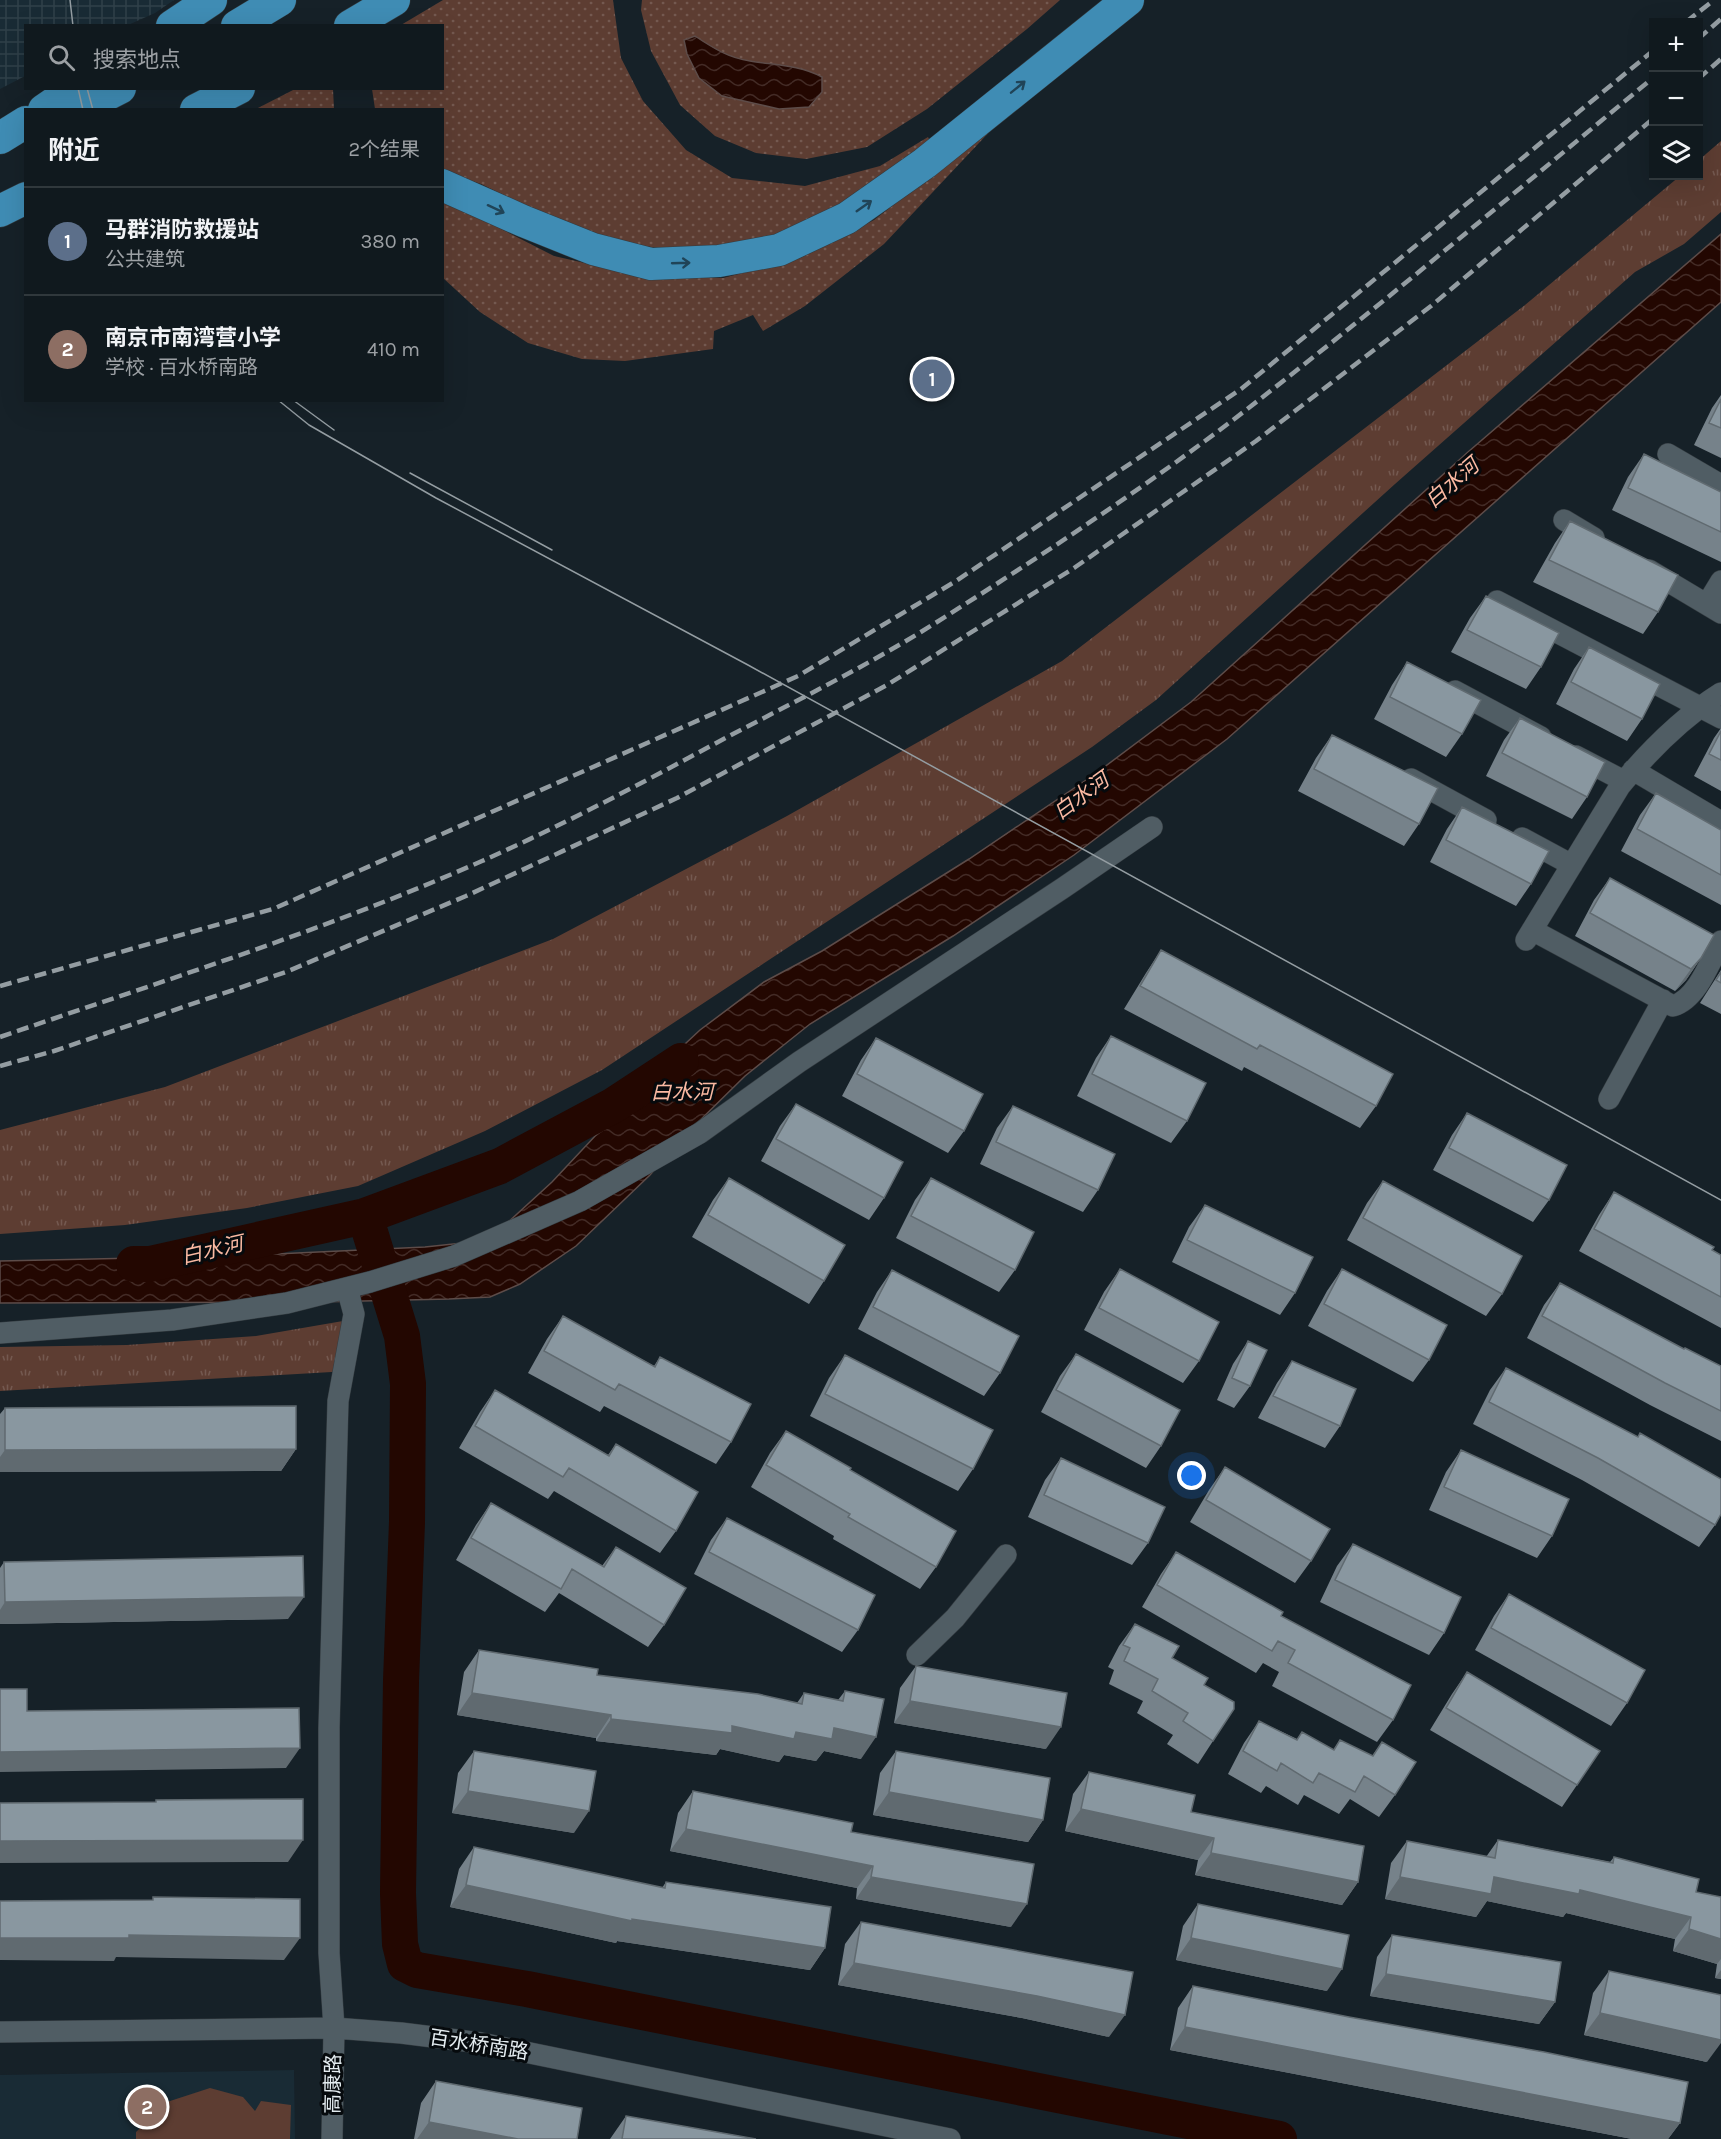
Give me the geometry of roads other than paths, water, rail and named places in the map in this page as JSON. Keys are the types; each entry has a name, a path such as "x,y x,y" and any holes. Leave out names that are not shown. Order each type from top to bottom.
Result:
{"highway":[{"path":"175,24 211,0"},
{"path":"240,24 280,0"},
{"path":"353,24 394,0"},
{"path":"444,185 523,221 593,249 651,264 719,261 779,250 847,218 925,163 1128,0"},
{"path":"47,108 73,90"},
{"path":"81,108 116,90"},
{"path":"200,108 235,90"},
{"path":"0,138 24,123"},
{"path":"0,147 24,136"},
{"path":"0,211 24,199"},
{"path":"0,228 24,221"}],"street":[{"path":"1668,454 1721,485"},
{"path":"1564,520 1615,550"},
{"path":"1636,562 1714,608 1721,581"},
{"path":"1497,601 1721,718"},
{"path":"1441,684 1721,822"},
{"path":"1721,693 1700,707 1628,776 1529,935 1673,1006 1682,1003 1692,994 1721,940"},
{"path":"1393,769 1572,865"},
{"path":"0,1333 172,1320 287,1303 370,1282 454,1256 580,1201 690,1139 809,1056 1152,827"},
{"path":"1610,1099 1663,1000"},
{"name":"高康路","path":"332,2139 334,2028 329,1953 329,1728 338,1401 354,1314 347,1288"},
{"path":"917,1655 955,1618 1006,1555"},
{"name":"百水桥南路","path":"0,2032 334,2028 481,2043 950,2139"}],"water":[{"path":"695,36 735,58 814,73 822,77 822,92 809,107 779,109 722,96 699,78 687,54 684,40"},
{"name":"白水河","path":"1721,234 1721,302 1227,739 1074,855 953,936 810,1024 745,1076 684,1136 650,1175 576,1246 520,1284 490,1297 449,1299 319,1302 0,1303 0,1261 230,1256 425,1247 472,1242 505,1225 552,1182 657,1070 700,1030 764,982 822,951 969,859 1095,774 1191,702 1468,452"}],"waterway":[{"name":"白水河","path":"134,1264 150,1264 365,1216 500,1166 614,1105 681,1061"},
{"path":"365,1216 402,1336 408,1384 398,1893 400,1944 405,1964 417,1970 527,1989 1279,2139"}],"tram line":[{"path":"70,0 73,24"},
{"path":"78,90 83,108"},
{"path":"88,90 92,108"},
{"path":"280,402 309,425 436,498 748,665 1721,1200"},
{"path":"296,402 334,430"},
{"path":"410,473 552,550"}],"railway":[{"path":"1691,18 1714,0"},
{"path":"1703,35 1721,19"},
{"path":"0,986 273,909 798,676 956,581 1241,389 1649,54"},
{"path":"1703,75 1721,59"},
{"path":"0,1037 304,932 482,861 609,800 887,652 975,598 1087,524 1233,420 1392,293 1649,81"},
{"path":"0,1066 54,1051 286,972 466,896 677,798 887,685 1074,568 1256,441 1431,306 1649,122"}],"place":[{"name":"马群消防救援站","path":"932,379"},
{"name":"南京市南湾营小学","path":"147,2107"}]}
